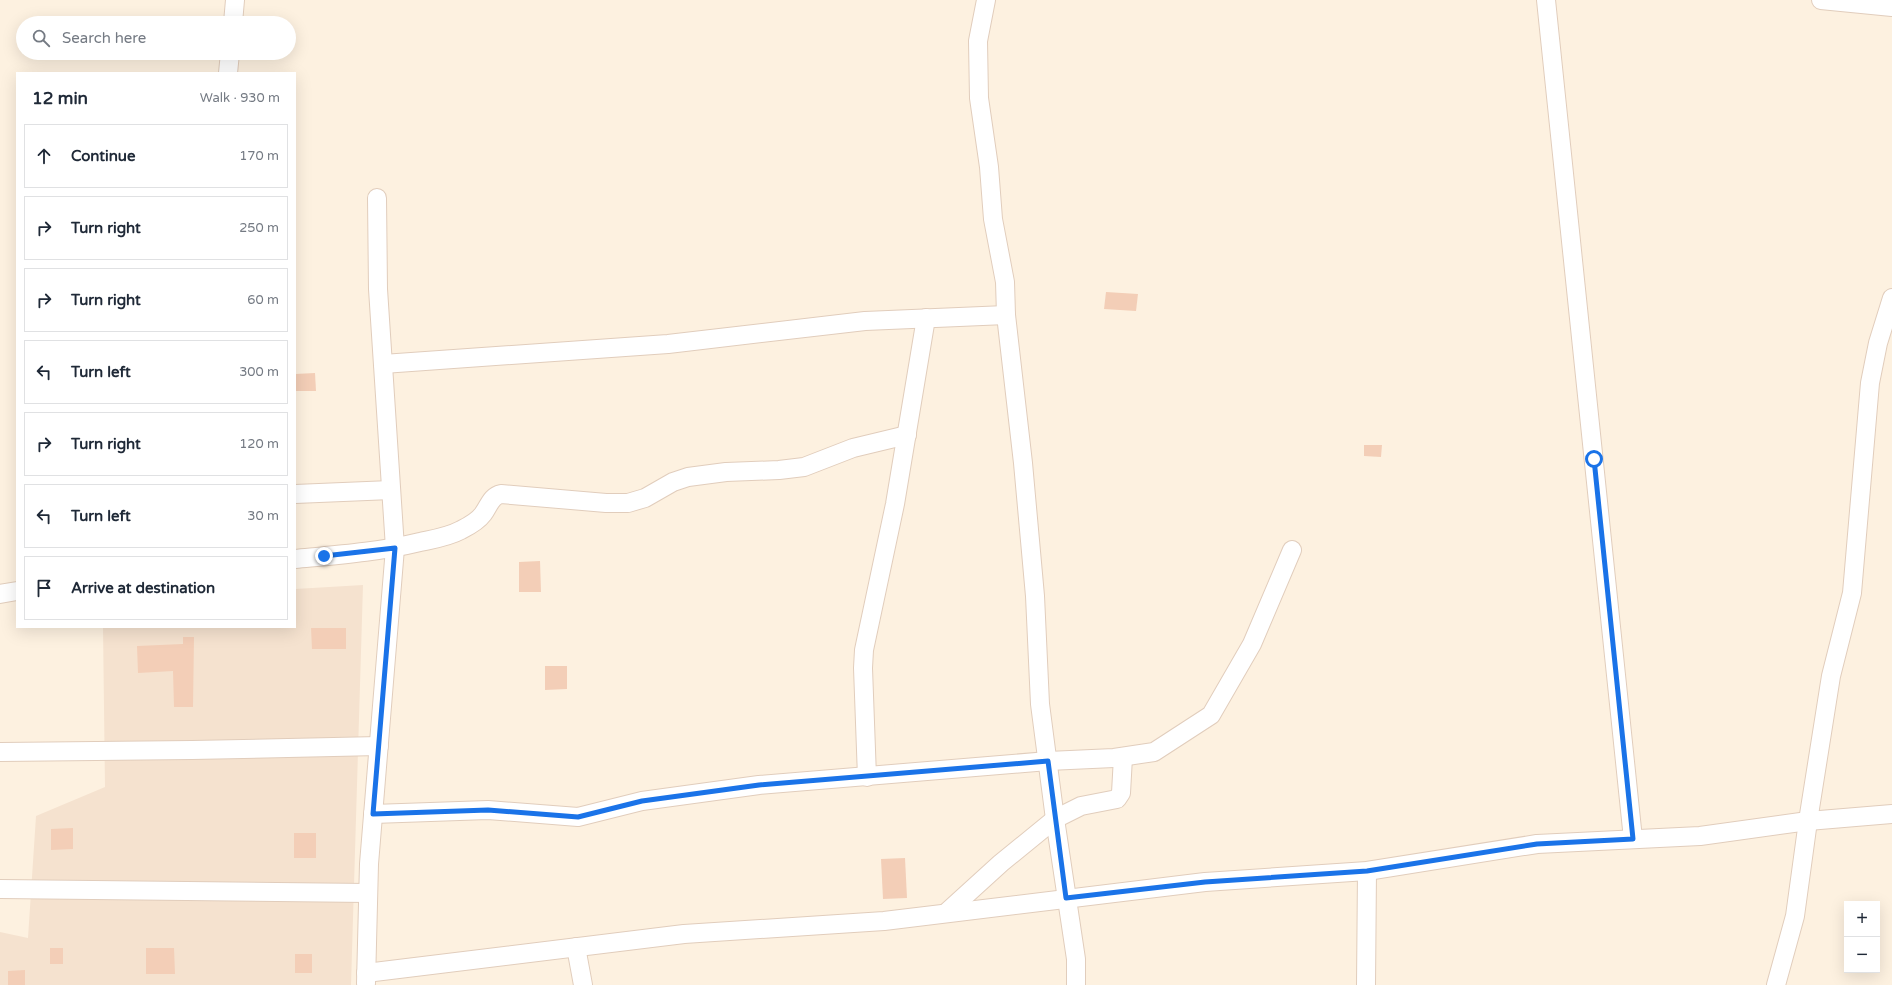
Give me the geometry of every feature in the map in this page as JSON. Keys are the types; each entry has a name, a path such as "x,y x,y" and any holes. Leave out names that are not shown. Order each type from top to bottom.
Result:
{"street":[{"path":"234,16 235,0"},
{"path":"986,0 978,41 979,98 989,167 993,219 1005,282 1006,315 1023,463 1035,596 1040,704 1066,898 1076,959 1076,985"},
{"path":"1546,0 1633,839"},
{"path":"1820,0 1892,7"},
{"path":"228,72 229,60"},
{"path":"377,198 378,289 395,548 373,814 368,893 366,979 576,946 725,930 884,921 1205,882 1367,871 1537,844 1700,836 1808,821 1892,814"},
{"path":"1776,985 1795,916 1808,821 1831,676 1852,594 1870,383 1878,343 1892,298"},
{"path":"383,364 668,344 865,321 1006,315"},
{"path":"867,777 863,668 864,650 895,504 926,318"},
{"path":"296,559 395,548 442,537 461,530 475,522 483,514 492,499 501,494 606,503 628,503 645,498 673,482 688,477 726,472 779,470 804,467 853,448 907,435"},
{"path":"296,494 391,490"},
{"path":"373,814 488,810 578,817 642,801 759,785 1048,761 1123,757 1154,752 1211,715 1252,644 1292,550"},
{"path":"0,594 16,591"},
{"path":"0,752 379,746"},
{"path":"946,913 1001,863 1055,819 1081,806 1117,799 1121,793 1123,757"},
{"path":"1366,985 1367,871"},
{"path":"0,889 368,893"},
{"path":"576,946 583,985"}],"shaded area":[{"path":"363,585 351,985 0,985 0,932 28,938 36,816 105,787 103,628 296,628 296,589"}],"building":[{"path":"1106,292 1138,294 1136,311 1104,309"},
{"path":"315,373 316,391 296,391 296,374"},
{"path":"1364,445 1382,445 1381,457 1364,456"},
{"path":"540,561 541,592 519,592 519,562"},
{"path":"311,628 346,628 346,649 312,649"},
{"path":"183,637 194,637 193,707 174,707 173,671 138,673 137,646 183,644"},
{"path":"545,666 567,666 567,689 545,690"},
{"path":"73,828 73,849 51,850 51,829"},
{"path":"294,833 316,833 316,858 294,858"},
{"path":"905,858 907,898 883,899 881,859"},
{"path":"50,948 63,948 63,964 50,964"},
{"path":"146,948 174,948 175,974 146,974"},
{"path":"295,954 312,954 312,973 295,973"},
{"path":"25,970 25,985 8,985 8,971"}],"route":[{"path":"324,556 395,548 373,814 488,810 578,817 591,815 642,801 759,785 969,769 1048,761 1066,898 1205,882 1367,871 1537,844 1633,839 1594,459"}]}
